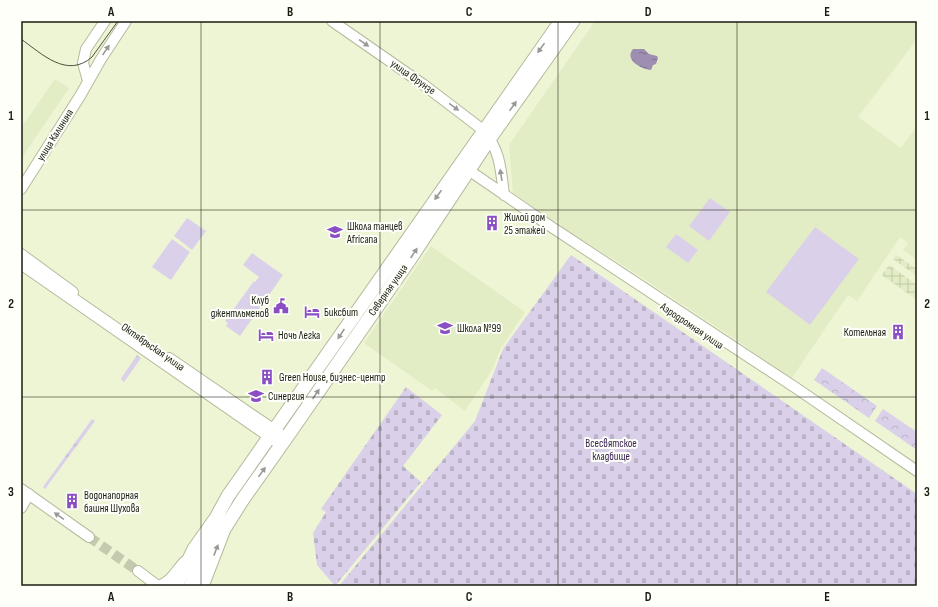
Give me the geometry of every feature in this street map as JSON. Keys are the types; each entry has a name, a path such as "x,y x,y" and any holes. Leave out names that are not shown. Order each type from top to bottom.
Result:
{"main road":[{"name":"Северная улица","path":"202,586 224,529 243,498 284,441 465,170 561,21"},
{"name":"Северная улица","path":"487,134 573,21"},
{"name":"Северная улица","path":"176,586 194,549 216,518 228,496 417,225 465,170"},
{"name":"Октябрьская улица","path":"21,263 284,441"},
{"name":"Северная улица","path":"190,586 216,518"}],"street":[{"path":"88,80 84,63 86,49 105,21"},
{"name":"улица Калинина","path":"21,189 126,21"},
{"name":"улица Фрунзе","path":"332,21 424,85 487,134"},
{"path":"487,134 498,154 504,195"},
{"name":"Аэродромная улица","path":"465,170 799,390 917,471"},
{"name":"Аэродромная улица","path":"465,170 525,215 790,392 917,479"},
{"name":"Октябрьская улица","path":"21,254 85,301 205,383 272,433"},
{"path":"21,508 25,492 89,537"},
{"name":"Северная улица","path":"158,586 170,578 194,549"},
{"path":"138,572 158,586"}],"shaded area":[{"path":"595,21 917,21 917,39 858,117 901,148 917,126 917,260 903,250 908,243 900,237 857,301 848,295 791,379 744,345 629,269 562,227 559,221 552,220 513,193 509,145"},
{"path":"55,79 69,88 21,159 21,128"},
{"name":"Школа №99","path":"431,246 525,312 501,348 492,370 465,411 435,388 432,391 364,343"},
{"path":"896,255 917,269 917,276 893,259"},
{"path":"889,265 917,285 917,300 882,275"}],"green space":[{"path":"710,198 730,212 709,241 689,226"},
{"path":"187,218 206,231 192,250 174,236"},
{"path":"815,227 859,259 810,325 766,292"},
{"path":"676,234 698,250 688,263 666,247"},
{"path":"172,239 190,252 171,280 152,267"},
{"path":"252,253 283,275 240,336 226,326 228,323 225,321 254,281 255,282 259,277 243,265"},
{"name":"Всесвятское кладбище","path":"571,255 917,494 917,586 339,586 475,421 503,349"},
{"path":"137,355 141,358 124,382 121,379"},
{"path":"822,368 877,406 869,418 814,380"},
{"path":"406,387 442,415 403,466 421,482 335,586 317,565 313,533 326,512 321,509"},
{"path":"883,409 917,432 917,450 875,421"},
{"path":"92,419 95,421 45,489 43,487"}],"water":[{"path":"633,49 644,49 649,54 657,56 658,58 656,64 653,65 651,70 639,66 632,60 631,53"}],"tunnel":[{"path":"89,537 138,571"}],"tram line":[{"path":"21,39 55,62 73,66 83,63 92,57 118,21"}],"place":[{"name":"Жилой дом 25 этажей","path":"492,223"},
{"name":"Школа танцев Africana","path":"335,232"},
{"name":"Клуб джентльменов","path":"281,306"},
{"name":"Биксбит","path":"312,312"},
{"name":"Школа №99","path":"445,328"},
{"name":"Котельная","path":"898,332"},
{"name":"Ночь Легка","path":"266,335"},
{"name":"Green House, бизнес-центр","path":"267,377"},
{"name":"Синергия","path":"256,396"},
{"name":"Водонапорная башня Шухова","path":"72,501"}]}
